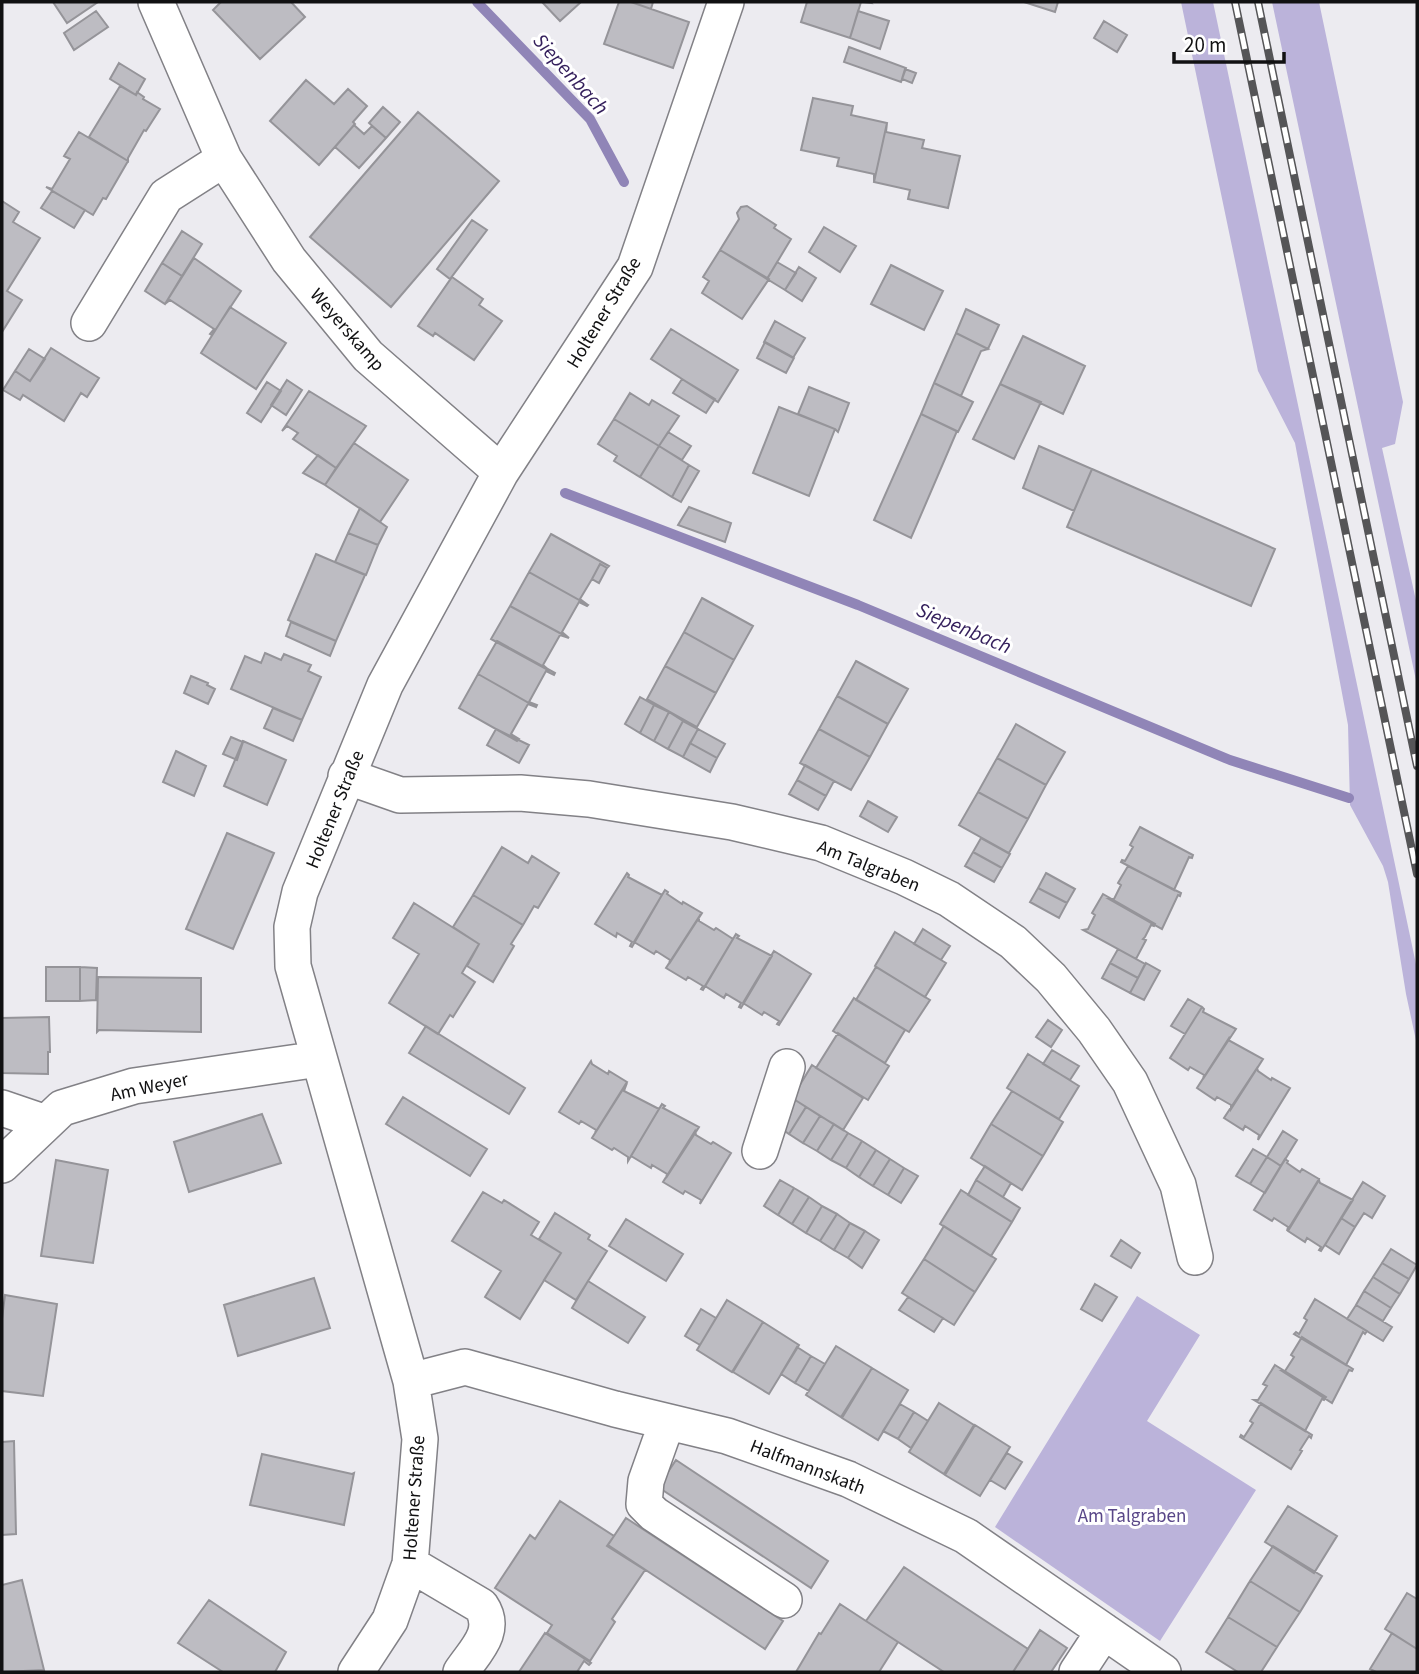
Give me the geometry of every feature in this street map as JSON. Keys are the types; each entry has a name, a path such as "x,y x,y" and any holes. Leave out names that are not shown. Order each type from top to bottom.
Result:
{"street":[{"name":"Weyerskamp","path":"156,2 224,159 289,260 368,356 501,472"},
{"name":"Holtener Straße","path":"363,1670 390,1620 410,1564 420,1439 411,1381 293,966 292,927 300,892 385,685 501,472 635,267 726,2"},
{"path":"89,323 166,196 224,159"},
{"name":"Am Talgraben","path":"346,776 400,795 520,793 589,799 732,822 821,843 904,877 949,900 1013,942 1051,978 1130,1082 1178,1185 1195,1257"},
{"name":"Am Weyer","path":"2,1165 62,1108 134,1086 319,1059"},
{"path":"760,1151 787,1067"},
{"path":"2,1108 46,1123"},
{"name":"Halfmannskath","path":"411,1381 466,1367 727,1436 860,1484 966,1536 1163,1672"},
{"path":"667,1422 646,1481 644,1504 654,1514 784,1600"},
{"path":"410,1564 481,1606 488,1616 488,1631 461,1672"},
{"path":"1077,1672 1104,1631"}],"green space":[{"path":"1181,2 1213,2 1417,969 1417,1045 1388,882 1383,866 1350,805 1348,725 1295,443 1258,371"},
{"path":"1272,2 1319,2 1403,402 1395,444 1382,448 1417,605 1417,685"},
{"name":"Am Talgraben","path":"1137,1296 1200,1335 1147,1421 1256,1490 1160,1641 995,1527"}],"building":[{"path":"53,2 98,2 67,23"},
{"path":"221,2 291,2 305,17 260,59 213,10"},
{"path":"542,2 581,2 560,21"},
{"path":"619,2 631,2 689,22 673,68 604,44"},
{"path":"631,2 653,2 651,9"},
{"path":"807,2 861,2 850,38 801,22"},
{"path":"1024,2 1058,2 1055,12"},
{"path":"96,11 108,27 74,50 64,33"},
{"path":"858,11 889,21 880,49 850,38"},
{"path":"1104,21 1127,35 1117,52 1094,38"},
{"path":"849,47 906,68 901,82 844,62"},
{"path":"119,63 145,79 136,95 110,79"},
{"path":"905,69 916,73 912,83 902,79"},
{"path":"306,80 334,104 348,89 367,106 319,165 270,121"},
{"path":"120,86 136,95 137,92 160,109 146,131 144,130 128,161 89,137"},
{"path":"813,98 853,106 851,115 887,123 874,182 874,174 837,166 839,158 801,150"},
{"path":"383,107 400,122 386,138 369,123"},
{"path":"418,112 499,181 391,307 310,237"},
{"path":"887,123 886,132 924,140 922,148 960,156 948,208 908,199 910,190 874,182"},
{"path":"354,125 364,134 372,126 386,138 359,168 335,147"},
{"path":"79,132 128,161 106,199 103,198 93,215 46,187 52,189 70,159 64,156"},
{"path":"52,191 85,210 74,228 41,208"},
{"path":"2,201 19,212 13,222 40,238 7,291 22,300 2,332"},
{"path":"747,206 776,225 774,228 791,239 767,279 720,250 739,219 737,213 741,207"},
{"path":"472,220 487,230 450,279 437,269"},
{"path":"824,227 856,246 840,272 809,252"},
{"path":"182,231 202,244 182,276 162,263"},
{"path":"720,250 769,279 742,319 702,293 709,281 703,277"},
{"path":"194,258 241,291 212,335 210,334 214,329 170,300 165,304"},
{"path":"777,262 796,273 785,290 767,279"},
{"path":"162,263 182,276 165,304 145,291"},
{"path":"891,265 943,291 924,330 871,304"},
{"path":"799,267 816,278 802,301 785,290"},
{"path":"452,277 483,299 479,305 502,321 474,360 435,333 433,336 418,326"},
{"path":"230,307 286,343 256,389 201,353"},
{"path":"966,309 999,325 988,349 956,333"},
{"path":"775,321 805,338 793,358 764,342"},
{"path":"671,329 738,370 718,402 651,359"},
{"path":"956,333 988,349 981,351 961,396 934,383"},
{"path":"1023,336 1085,366 1063,414 1000,384"},
{"path":"765,342 794,358 786,373 757,358"},
{"path":"51,348 99,378 87,397 81,393 64,421 23,395 20,400 3,390 15,371 30,381"},
{"path":"29,349 45,359 30,381 15,371"},
{"path":"682,379 715,399 706,413 673,393"},
{"path":"287,380 302,390 286,415 271,405"},
{"path":"267,382 281,391 261,422 247,413"},
{"path":"934,383 973,402 958,432 921,414"},
{"path":"1000,384 1041,402 1014,459 973,439"},
{"path":"809,387 849,403 838,432 798,414"},
{"path":"309,391 366,426 336,468 293,439 298,433 287,426 282,431"},
{"path":"630,393 649,405 652,400 679,416 659,446 614,419"},
{"path":"779,407 835,429 809,496 753,473"},
{"path":"921,414 957,431 911,538 874,520"},
{"path":"614,419 659,446 640,477 614,461 617,456 598,444"},
{"path":"668,432 691,446 682,460 659,446"},
{"path":"354,443 408,480 380,522 325,485"},
{"path":"659,446 689,465 672,497 640,477"},
{"path":"1039,446 1092,469 1074,511 1023,488"},
{"path":"318,455 336,468 325,485 303,473"},
{"path":"689,465 699,471 681,502 672,497"},
{"path":"1092,469 1275,549 1251,606 1067,527"},
{"path":"689,507 731,523 725,542 678,525"},
{"path":"360,508 387,527 378,545 348,533"},
{"path":"348,533 378,545 366,575 335,562"},
{"path":"551,534 609,566 607,568 600,564 580,599 588,605 529,572"},
{"path":"316,554 365,575 336,641 288,620"},
{"path":"600,564 607,568 599,583 592,579"},
{"path":"529,572 588,605 579,602 562,632 569,638 510,606"},
{"path":"702,598 753,626 734,660 684,632"},
{"path":"510,606 569,638 560,635 543,665 550,671 491,639"},
{"path":"291,622 336,641 330,656 286,636"},
{"path":"684,632 734,660 716,693 665,666"},
{"path":"497,641 555,673 554,675 546,671 529,702 537,705 536,707 478,674"},
{"path":"265,653 281,660 284,654 311,665 308,671 321,677 302,720 231,689 245,656 261,663"},
{"path":"856,661 908,689 888,724 837,696"},
{"path":"665,666 716,693 697,727 647,699"},
{"path":"478,674 536,707 528,704 511,734 519,739 517,741 459,708"},
{"path":"191,676 215,689 208,704 184,693"},
{"path":"837,696 888,724 870,757 819,729"},
{"path":"640,697 654,705 640,733 625,724"},
{"path":"654,705 669,712 654,741 640,733"},
{"path":"273,708 302,720 293,741 264,728"},
{"path":"669,712 683,721 668,749 654,741"},
{"path":"683,721 698,729 683,757 668,749"},
{"path":"1016,724 1065,752 1046,785 997,758"},
{"path":"496,729 529,745 519,763 487,745"},
{"path":"698,729 725,744 717,758 690,743"},
{"path":"819,729 870,757 851,790 800,763"},
{"path":"231,737 243,742 237,760 223,754"},
{"path":"243,741 286,760 267,805 224,786"},
{"path":"690,743 717,758 710,772 683,757"},
{"path":"176,751 206,766 194,796 163,782"},
{"path":"997,758 1046,785 1028,819 978,792"},
{"path":"805,765 834,781 826,796 797,780"},
{"path":"797,780 826,796 818,810 789,794"},
{"path":"978,792 1028,819 1009,853 959,825"},
{"path":"868,801 897,817 888,832 860,816"},
{"path":"1140,827 1193,855 1192,858 1189,857 1174,890 1121,862 1125,861 1133,847 1130,845"},
{"path":"227,833 274,853 233,949 186,929"},
{"path":"981,838 1010,854 1002,868 973,852"},
{"path":"502,847 528,863 532,856 559,873 538,908 534,906 523,925 473,895"},
{"path":"973,852 1002,868 994,882 965,866"},
{"path":"1128,866 1181,893 1162,929 1109,899 1114,899 1121,885 1118,883"},
{"path":"627,873 628,877 662,895 632,947 632,942 617,933 616,937 595,924"},
{"path":"1046,873 1075,889 1067,903 1038,888"},
{"path":"1038,888 1067,903 1059,918 1030,902"},
{"path":"665,890 682,904 683,902 702,913 669,964 670,960 656,951 654,954 634,942"},
{"path":"1103,894 1155,924 1151,925 1143,939 1146,940 1136,959 1083,930 1088,929 1095,915 1092,913"},
{"path":"473,895 523,925 493,982 467,966 479,944 453,927"},
{"path":"414,903 479,944 462,973 475,982 453,1017 450,1015 438,1034 389,1003 419,954 393,938"},
{"path":"699,917 699,921 733,939 703,990 703,986 688,977 686,980 666,968"},
{"path":"923,929 950,946 941,960 914,944"},
{"path":"895,932 946,963 925,997 875,966"},
{"path":"736,934 739,936 737,938 772,956 741,1008 741,1003 726,994 724,998 705,986"},
{"path":"1118,949 1145,964 1138,978 1110,963"},
{"path":"774,951 811,974 779,1025 779,1021 764,1012 762,1015 743,1003"},
{"path":"1110,963 1138,978 1130,993 1102,978"},
{"path":"1146,963 1160,971 1144,1000 1130,993"},
{"path":"46,967 80,967 80,1001 46,1001"},
{"path":"80,967 97,968 96,1000 80,1001"},
{"path":"876,967 930,1000 909,1032 856,1000"},
{"path":"98,977 201,978 201,1032 97,1032"},
{"path":"854,998 905,1030 885,1063 833,1031"},
{"path":"1188,999 1202,1007 1185,1034 1171,1026"},
{"path":"1202,1007 1203,1012 1236,1029 1203,1079 1204,1075 1190,1067 1188,1070 1170,1058"},
{"path":"49,1017 48,1074 2,1073 2,1018"},
{"path":"1048,1020 1062,1030 1051,1047 1036,1037"},
{"path":"426,1026 525,1088 509,1114 409,1053"},
{"path":"838,1033 889,1066 868,1100 816,1068"},
{"path":"1229,1038 1263,1059 1231,1109 1231,1105 1217,1097 1215,1100 1197,1088"},
{"path":"1052,1050 1079,1066 1070,1080 1043,1064"},
{"path":"1028,1054 1079,1086 1059,1119 1007,1088"},
{"path":"591,1061 608,1074 609,1071 627,1082 595,1133 596,1130 581,1121 579,1124 559,1112"},
{"path":"812,1065 863,1098 843,1130 792,1098"},
{"path":"1257,1068 1271,1080 1272,1078 1290,1088 1258,1140 1259,1135 1245,1126 1243,1130 1224,1118"},
{"path":"627,1083 624,1091 659,1109 628,1161 628,1157 614,1148 612,1150 592,1138"},
{"path":"1012,1091 1063,1122 1043,1156 991,1124"},
{"path":"403,1097 487,1149 470,1176 386,1124"},
{"path":"792,1098 806,1107 789,1134 776,1125"},
{"path":"662,1104 665,1106 663,1108 699,1127 666,1178 667,1174 631,1156"},
{"path":"806,1107 820,1116 803,1143 789,1134"},
{"path":"262,1114 281,1163 189,1192 174,1142"},
{"path":"820,1116 834,1124 817,1151 803,1143"},
{"path":"834,1124 848,1133 831,1160 817,1151"},
{"path":"991,1124 1043,1156 1022,1190 971,1158"},
{"path":"695,1131 696,1135 731,1153 700,1204 701,1200 685,1191 683,1194 663,1182"},
{"path":"1283,1131 1297,1140 1281,1166 1267,1157"},
{"path":"848,1133 862,1141 846,1168 831,1160"},
{"path":"862,1141 876,1150 859,1177 846,1168"},
{"path":"1253,1149 1267,1157 1250,1184 1236,1176"},
{"path":"876,1150 890,1159 873,1186 859,1177"},
{"path":"1267,1157 1281,1166 1265,1193 1250,1184"},
{"path":"890,1159 904,1168 888,1195 873,1186"},
{"path":"1285,1159 1300,1172 1302,1169 1319,1179 1287,1231 1288,1227 1274,1218 1272,1221 1254,1210"},
{"path":"56,1160 108,1170 93,1263 41,1256"},
{"path":"985,1166 1011,1183 1003,1197 976,1180"},
{"path":"904,1168 918,1176 901,1203 888,1195"},
{"path":"780,1180 794,1188 778,1215 764,1206"},
{"path":"976,1180 1020,1208 1012,1222 968,1195"},
{"path":"1319,1180 1353,1200 1321,1251 1321,1247 1307,1238 1305,1242 1288,1231"},
{"path":"1363,1182 1385,1196 1372,1218 1364,1213 1355,1227 1341,1218"},
{"path":"794,1188 809,1197 792,1224 778,1215"},
{"path":"961,1190 1012,1222 991,1256 940,1224"},
{"path":"483,1192 502,1203 504,1200 539,1222 531,1235 561,1253 520,1319 485,1297 501,1271 452,1241"},
{"path":"809,1197 822,1206 806,1233 792,1224"},
{"path":"822,1206 837,1214 820,1241 806,1233"},
{"path":"555,1213 590,1235 588,1239 607,1251 576,1300 544,1280 561,1253 539,1239"},
{"path":"837,1214 850,1223 834,1250 820,1241"},
{"path":"1341,1218 1355,1227 1339,1254 1325,1245"},
{"path":"626,1219 683,1254 666,1281 609,1246"},
{"path":"850,1223 865,1231 848,1258 834,1250"},
{"path":"944,1226 996,1259 975,1292 924,1259"},
{"path":"865,1231 879,1240 862,1268 848,1258"},
{"path":"1121,1240 1140,1253 1131,1268 1111,1256"},
{"path":"1391,1249 1417,1265 1409,1279 1382,1263"},
{"path":"924,1259 975,1292 954,1325 902,1293"},
{"path":"1382,1263 1409,1279 1400,1294 1373,1277"},
{"path":"1373,1277 1400,1294 1391,1308 1364,1291"},
{"path":"314,1278 330,1328 238,1356 224,1305"},
{"path":"588,1281 645,1317 628,1343 572,1308"},
{"path":"1095,1284 1117,1297 1102,1321 1081,1309"},
{"path":"1364,1291 1391,1308 1383,1321 1356,1305"},
{"path":"5,1295 57,1304 43,1396 2,1391 2,1319"},
{"path":"908,1297 943,1318 934,1332 899,1310"},
{"path":"1315,1299 1367,1331 1365,1334 1363,1332 1346,1365 1294,1334 1299,1334 1307,1320 1304,1318"},
{"path":"727,1300 763,1322 732,1372 697,1350"},
{"path":"1356,1305 1392,1327 1383,1341 1347,1319"},
{"path":"701,1309 716,1318 700,1345 685,1336"},
{"path":"763,1322 799,1345 769,1394 733,1372"},
{"path":"1302,1337 1353,1369 1349,1370 1332,1403 1282,1371 1285,1371 1294,1357 1291,1355"},
{"path":"836,1346 872,1368 841,1417 806,1395"},
{"path":"797,1347 811,1356 795,1383 781,1374"},
{"path":"811,1356 825,1364 809,1391 795,1383"},
{"path":"1275,1365 1326,1397 1322,1399 1305,1431 1254,1400 1258,1400 1267,1386 1263,1384"},
{"path":"872,1368 908,1390 878,1440 842,1418"},
{"path":"939,1403 974,1425 944,1474 909,1452"},
{"path":"1261,1403 1312,1435 1300,1450 1302,1451 1291,1469 1240,1437 1244,1437 1253,1423 1250,1421"},
{"path":"900,1404 914,1412 898,1439 883,1431"},
{"path":"914,1412 928,1421 911,1448 898,1439"},
{"path":"975,1425 1010,1447 980,1496 945,1475"},
{"path":"14,1441 16,1534 2,1535 2,1442"},
{"path":"1007,1453 1022,1462 1005,1489 990,1480"},
{"path":"262,1454 354,1473 344,1525 250,1505"},
{"path":"676,1460 828,1561 811,1588 658,1487"},
{"path":"560,1501 614,1536 607,1546 645,1570 612,1619 615,1622 590,1661 547,1633 552,1625 495,1588 530,1535 535,1539"},
{"path":"1288,1506 1337,1536 1314,1573 1265,1542"},
{"path":"626,1518 783,1621 765,1649 608,1545"},
{"path":"1273,1546 1322,1576 1300,1612 1250,1581"},
{"path":"904,1567 1028,1649 1013,1672 944,1672 866,1621"},
{"path":"22,1580 44,1670 2,1672 2,1585"},
{"path":"1250,1581 1300,1612 1277,1647 1228,1617"},
{"path":"1407,1593 1417,1599 1417,1649 1385,1629"},
{"path":"209,1600 286,1652 275,1672 223,1672 178,1643"},
{"path":"840,1604 898,1642 879,1672 796,1672 819,1633 821,1634"},
{"path":"1228,1617 1277,1647 1261,1672 1238,1672 1206,1652"},
{"path":"1040,1630 1067,1648 1051,1672 1013,1672"},
{"path":"545,1633 591,1663 589,1665 584,1661 577,1672 519,1672"},
{"path":"1392,1633 1417,1649 1417,1672 1376,1672 1370,1669"}],"waterway":[{"name":"Siepenbach","path":"477,2 590,119 624,182"},
{"name":"Siepenbach","path":"565,493 858,605 1230,760 1349,798"}],"railway":[{"path":"1235,2 1417,874"},
{"path":"1258,2 1417,766"}]}
